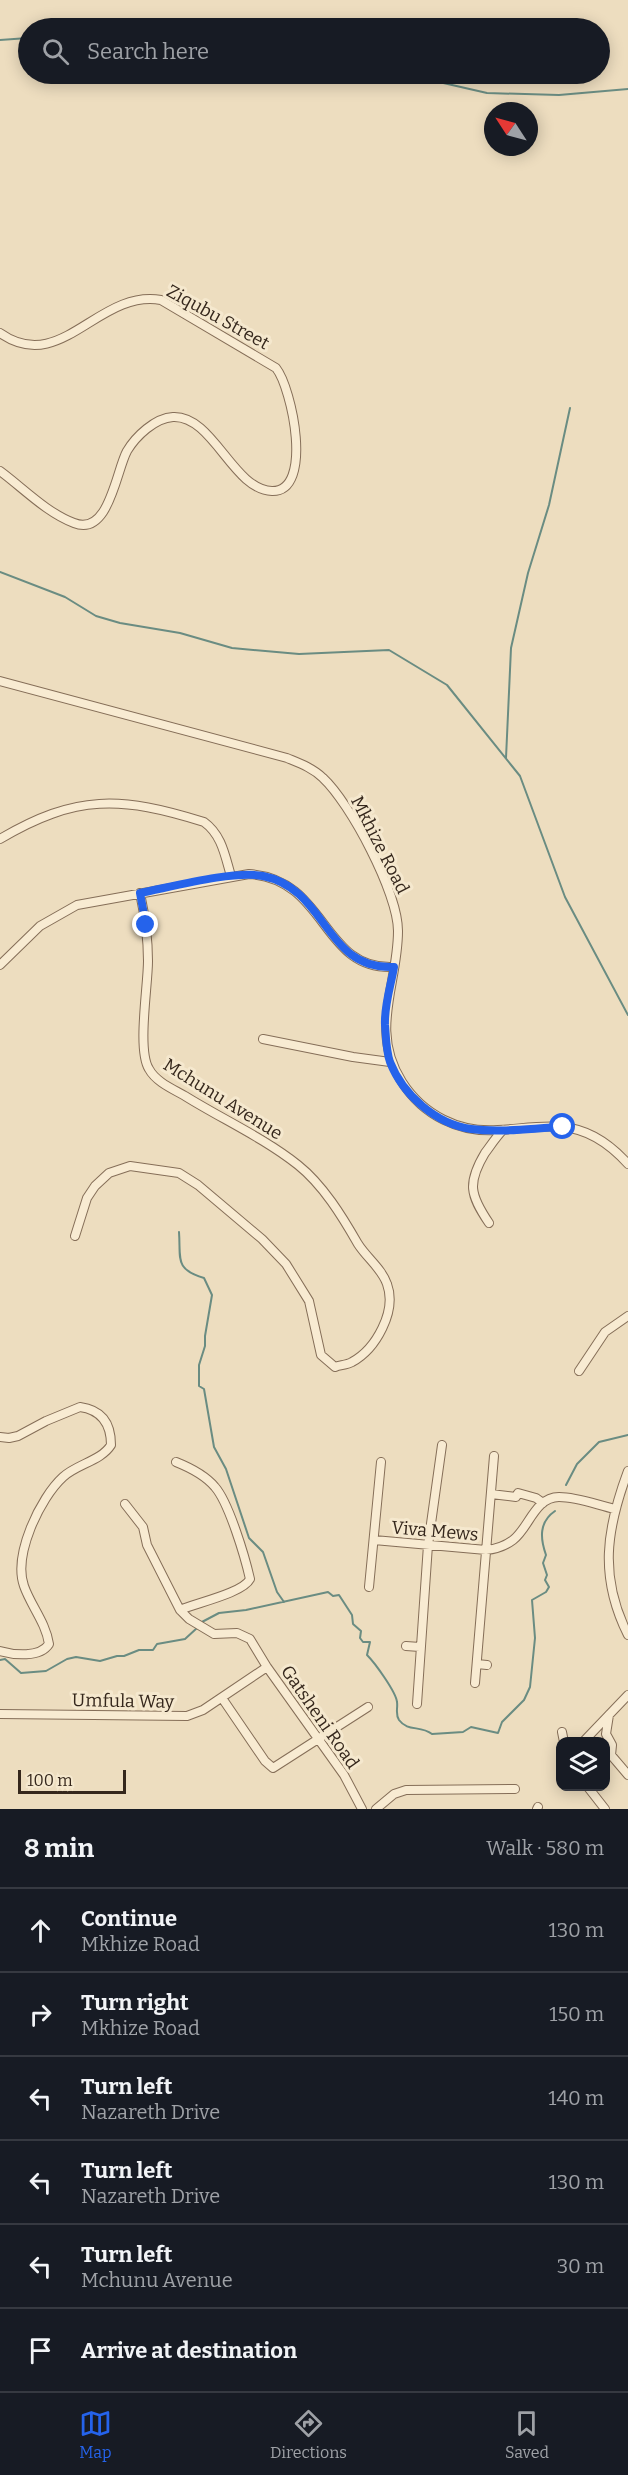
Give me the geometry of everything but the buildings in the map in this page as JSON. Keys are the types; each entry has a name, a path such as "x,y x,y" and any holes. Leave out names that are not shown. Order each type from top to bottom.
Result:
{"street":[{"name":"Ziqubu Street","path":"0,333 22,345 44,344 64,338 107,312 132,301 142,298 161,300 276,368 285,382 289,397 296,465 292,480 284,488 278,491 264,490 250,482 196,425 184,418 171,417 156,423 137,438 123,458 102,515 90,523 81,525 58,515 0,471"},
{"name":"Mkhize Road","path":"0,681 287,758 321,775 345,805 388,888 398,923 385,1022 390,1062 403,1083 430,1113 448,1122 470,1129 563,1127 578,1130 609,1144 628,1164"},
{"path":"0,839 39,818 66,808 100,803 137,805 204,822 212,828 219,838 231,876"},
{"path":"0,965 40,926 76,905 231,876 254,874 280,881 305,898 351,957 370,964 394,967"},
{"name":"Mchunu Avenue","path":"75,1236 87,1198 95,1186 109,1173 130,1166 179,1173 198,1185 262,1239 286,1264 309,1301 321,1355 335,1367 353,1362 374,1341 383,1327 391,1302 386,1281 364,1254 318,1185 295,1163 169,1087 149,1070 144,1055 147,935 140,893"},
{"path":"263,1039 390,1062"},
{"path":"489,1223 476,1202 471,1185 476,1169 503,1130"},
{"path":"579,1371 605,1332 628,1316"},
{"path":"0,1437 18,1436 80,1407 102,1416 107,1422 111,1445 104,1454 73,1469 60,1480 37,1513 24,1549 24,1586 42,1622 49,1644 46,1649 33,1653 12,1654 0,1651"},
{"path":"417,1704 428,1545 442,1446"},
{"path":"475,1683 494,1456"},
{"path":"125,1504 146,1532 147,1545 180,1610 247,1585 250,1579 241,1549 216,1488 199,1473 176,1462"},
{"name":"Viva Mews","path":"369,1587 381,1462"},
{"path":"628,1471 615,1509 608,1555 610,1588 628,1635"},
{"path":"491,1494 516,1497 518,1493 525,1494 543,1503 553,1497 560,1497 615,1509"},
{"name":"Viva Mews","path":"374,1540 486,1551 497,1549 514,1540 543,1503"},
{"name":"Gatsheni Road","path":"180,1610 189,1619 213,1634 237,1633 253,1642 267,1667 344,1775 362,1809"},
{"path":"406,1646 420,1647"},
{"path":"477,1664 487,1665"},
{"name":"Umfula Way","path":"0,1714 180,1717 203,1710 267,1667"},
{"path":"588,1737 628,1695"},
{"path":"222,1698 260,1754 273,1768 368,1707"},
{"path":"609,1715 606,1734 612,1745 611,1755 628,1775"},
{"path":"562,1732 563,1737"},
{"path":"376,1809 393,1794 406,1790 515,1789"},
{"path":"591,1791 605,1809"}],"waterway":[{"path":"0,40 18,39"},
{"path":"448,84 487,93 559,95 628,89"},
{"path":"506,758 511,648 528,573 549,505 570,408"},
{"path":"0,572 65,597 96,616 120,623 180,633 232,648 299,654 389,650 447,685 520,776 565,897 628,1015"},
{"path":"179,1232 183,1267 194,1275 204,1278 212,1295 205,1346 199,1365 199,1386 204,1389 214,1447 226,1469 249,1538 263,1552 277,1592 284,1602"},
{"path":"566,1485 577,1464 599,1442 628,1435"},
{"path":"200,1623 219,1613 246,1610 328,1592 333,1596 339,1595 352,1615 353,1624 361,1631 360,1638 363,1642 370,1642 367,1655 396,1697 397,1716 403,1724 432,1734 463,1732 471,1727 498,1733 502,1722 524,1700 530,1687 535,1638 532,1600 546,1592 549,1587 545,1580 547,1575 543,1563 546,1555 542,1531 546,1520 555,1511"},
{"path":"0,1660 5,1659 21,1673 46,1671 67,1659 76,1657 100,1661 139,1650 153,1650 157,1644 185,1639 197,1628"}],"route":[{"path":"146,925 140,893 249,874 280,881 305,898 351,957 370,964 394,967 385,1022 390,1062 403,1083 430,1113 470,1129 495,1131 563,1127"}]}
